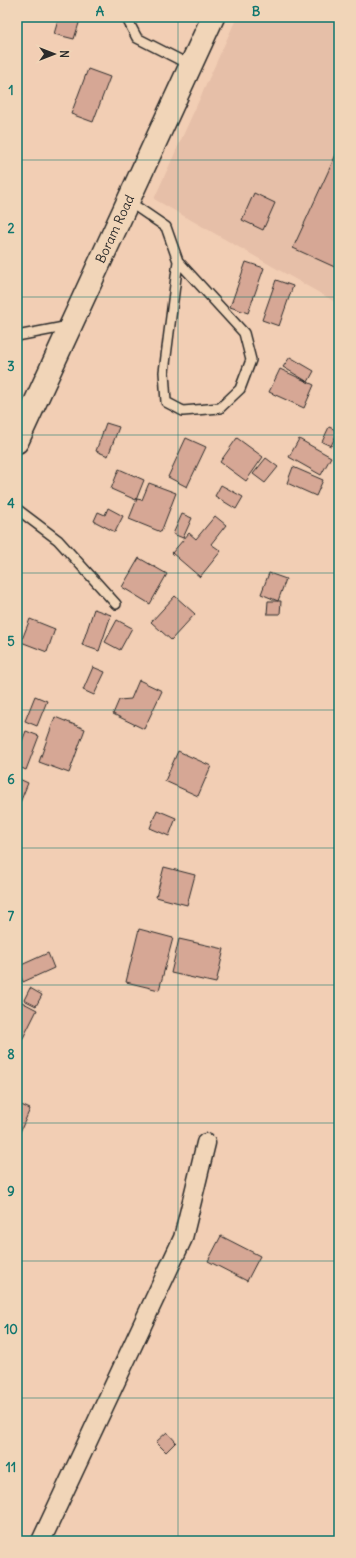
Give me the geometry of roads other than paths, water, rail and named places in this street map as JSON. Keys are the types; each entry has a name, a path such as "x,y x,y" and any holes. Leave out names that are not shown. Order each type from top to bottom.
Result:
{"main road":[{"name":"Boram Road","path":"17,442 213,17"}],"street":[{"path":"41,1541 183,1238 206,1143"}],"lane":[{"path":"126,17 137,38 190,65"},
{"path":"128,201 166,227 178,261 244,333 251,360 240,389 220,408 183,411 166,402 164,372 178,261"},
{"path":"17,336 70,326"},
{"path":"17,509 58,540 116,604"}]}
